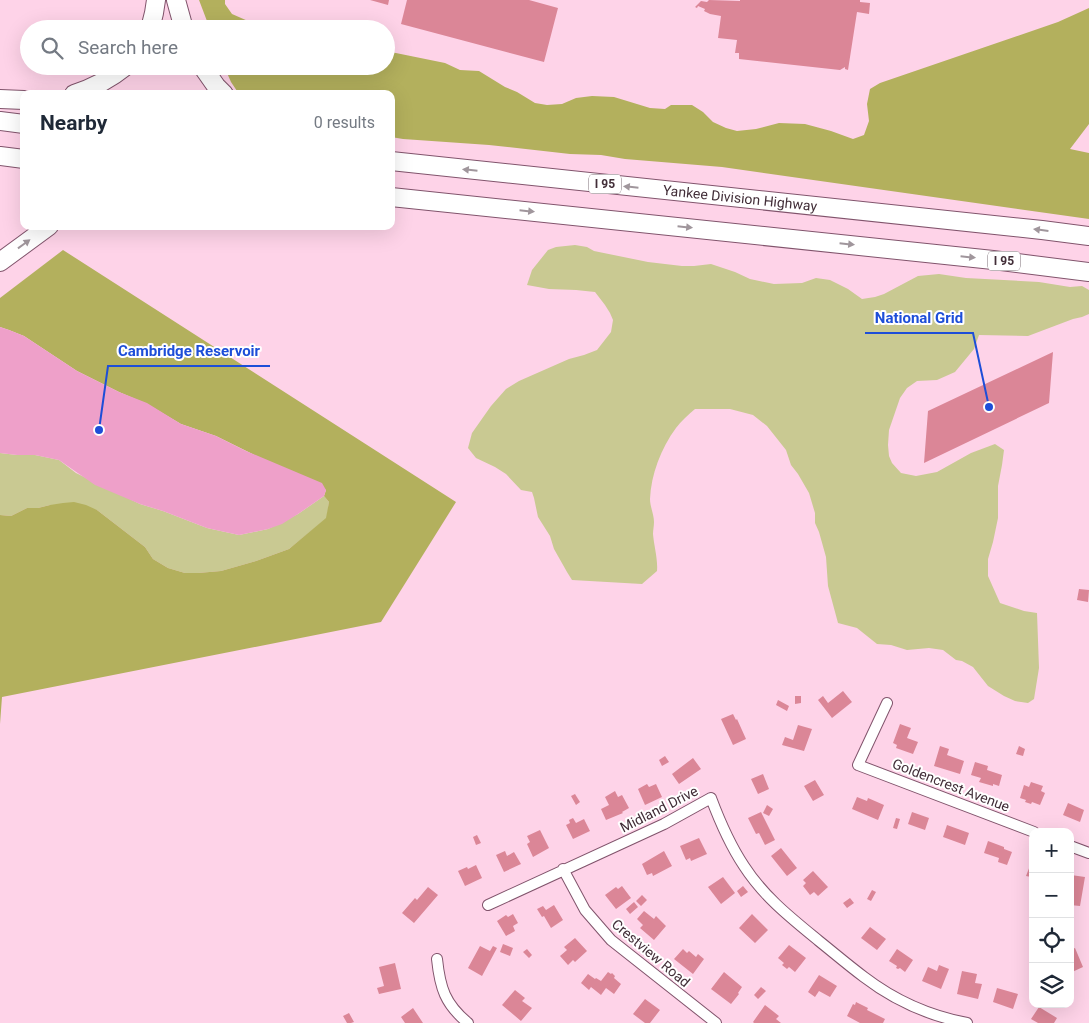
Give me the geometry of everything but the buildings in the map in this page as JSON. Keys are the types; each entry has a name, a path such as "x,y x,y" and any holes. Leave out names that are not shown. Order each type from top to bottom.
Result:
{"highway":[{"path":"153,20 156,0"},
{"path":"176,0 182,20"},
{"path":"84,90 114,75"},
{"path":"208,75 220,90"},
{"path":"0,99 20,100"},
{"path":"0,121 20,124"},
{"path":"0,156 20,158"},
{"name":"Yankee Division Highway","path":"395,161 1089,236"},
{"name":"I 95","path":"395,197 947,255 1089,272"},
{"path":"0,262 44,230"}],"street":[{"name":"Goldencrest Avenue","path":"887,703 858,765 1029,830"},
{"name":"Midland Drive","path":"488,905 664,824 711,798 724,832 744,867 769,899 787,915 884,991 928,1013 967,1023"},
{"path":"1074,847 1089,853"},
{"name":"Crestview Road","path":"563,870 585,910 611,940 716,1023"},
{"path":"437,959 439,979 444,993 450,1005 468,1023"}],"green space":[{"path":"575,245 587,247 594,251 648,262 682,266 711,264 750,279 774,284 802,283 816,278 830,280 862,299 884,294 918,276 939,274 966,278 1039,282 1070,287 1082,286 1089,290 1089,314 1082,317 1028,336 979,335 974,349 955,372 937,380 917,381 907,388 900,398 889,430 889,456 892,463 901,473 916,476 937,472 971,453 995,444 1004,450 998,486 998,518 988,559 988,576 1000,603 1037,613 1039,668 1034,699 1028,703 1015,701 1004,696 988,686 973,667 956,660 943,650 929,648 907,650 891,645 877,644 857,628 838,623 828,586 826,557 815,523 815,513 809,493 791,465 786,450 767,426 753,415 730,409 695,409 678,425 661,453 652,481 650,499 654,519 653,534 657,571 642,584 572,580 554,549 550,536 538,517 532,492 521,490 506,474 476,458 468,448 472,433 506,389 519,381 569,359 597,350 611,332 613,320 595,292 549,289 527,285 532,270 548,250"},
{"path":"0,453 35,455 59,460 76,473 140,504 207,528 239,535 268,529 298,514 324,496 329,502 327,518 289,549 221,571 185,573 168,568 153,559 145,547 97,510 50,505 27,508 11,516 0,515"}],"shaded area":[{"path":"199,0 225,0 225,4 232,14 246,20 207,20"},
{"path":"1089,8 1089,124 1070,149 1089,153 1089,219 722,167 395,138 395,90 236,90 228,75 395,75 395,53 445,63 460,70 479,71 535,103 547,105 562,104 576,98 592,96 614,97 650,108 665,109 671,105 692,105 713,122 737,131 756,129 779,123 805,124 853,139 864,135 869,121 867,104 870,89 880,83 1058,22"},
{"path":"63,250 456,502 381,622 2,697 0,724 0,515 11,516 27,508 38,508 63,503 74,502 86,505 97,510 145,547 153,559 168,568 185,573 198,573 221,571 289,549 326,518 329,502 324,496 326,490 216,436 181,424 147,404 77,371 24,336 0,327 0,298"},
{"path":"0,327 24,336 77,371 119,392 147,403 181,424 216,436 246,451 322,483 326,490 324,496 282,524 239,535 207,528 140,504 95,485 59,460 35,455 0,453"}],"place":[{"name":"National Grid","path":"989,407"},
{"name":"Cambridge Reservoir","path":"99,430"}]}
